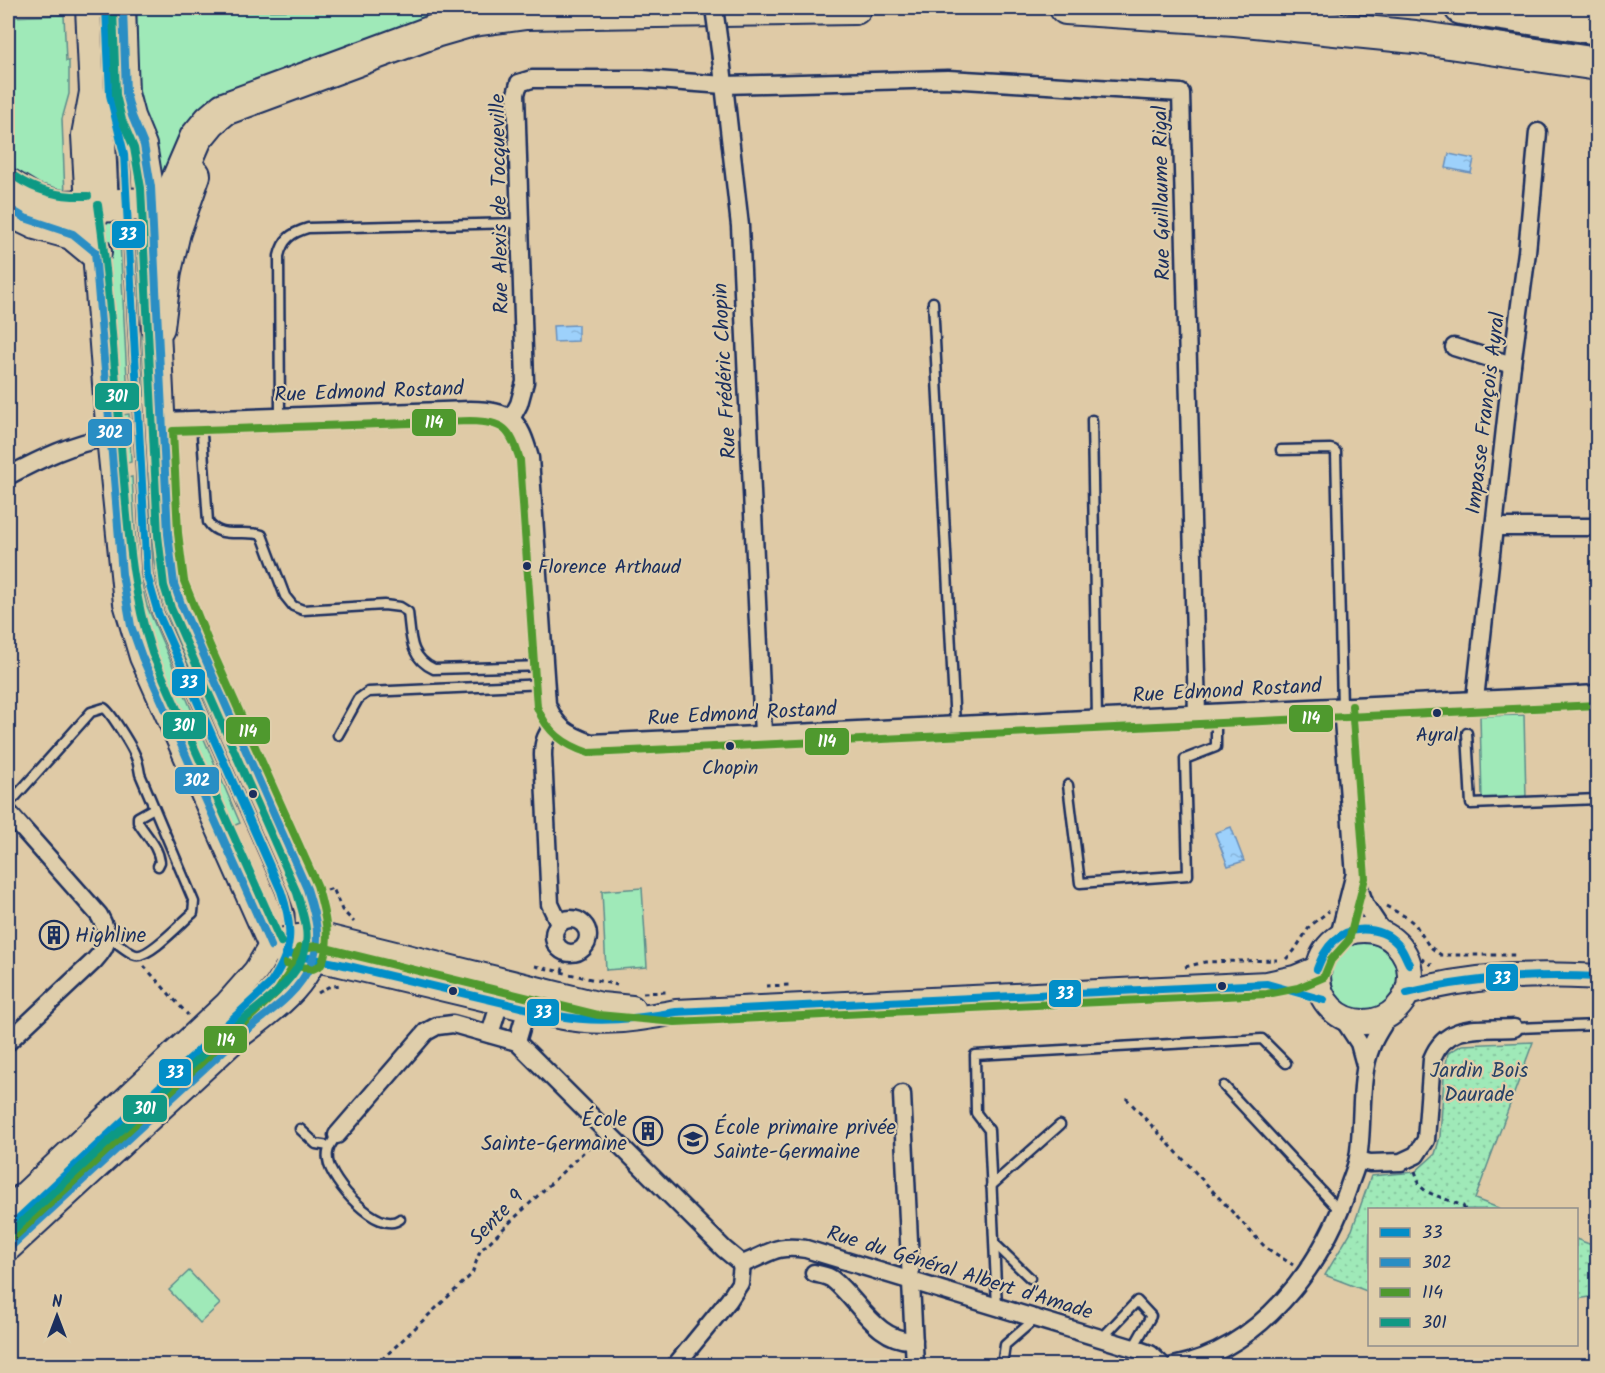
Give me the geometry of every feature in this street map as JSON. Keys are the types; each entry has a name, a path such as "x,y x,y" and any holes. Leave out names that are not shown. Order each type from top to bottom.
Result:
{"highway":[{"path":"8,185 33,200 62,207 118,205 168,196 174,189 196,138 224,109 435,31 473,20 526,13 855,8"},
{"path":"1066,8 1235,19 1415,37 1598,64"},
{"path":"1461,8 1598,27"},
{"path":"158,327 165,271 174,232 197,164 212,136 239,104"},
{"path":"8,208 19,216 36,223 72,233 95,252"}],"main road":[{"path":"88,8 126,93 132,116 144,145 149,168 118,205 95,252 122,574 131,626 142,657 283,946 313,959 568,1018 633,1021 671,1002"},
{"path":"8,1249 240,1035 274,1009 295,989 313,959 318,935 314,910 307,889 200,650 174,584 168,534 158,327 118,205 84,135 92,92 123,8"},
{"path":"1362,929 1385,935 1398,945 1409,964 1409,984 1403,1001 1383,1018 1365,1022 1342,1017 1332,1010 1319,989 1317,969 1322,954 1339,936 1362,929"},
{"path":"8,1210 227,1004 256,971 283,946 318,935 601,1005 1268,984 1295,978 1317,969"},
{"path":"1409,964 1437,973 1471,978"},
{"path":"1407,993 1435,985 1498,975 1544,974 1598,977"},
{"path":"1268,984 1324,1000"}],"street":[{"name":"Rue Frédéric Chopin","path":"714,8 740,226 763,735"},
{"name":"Rue Alexis de Tocqueville","path":"511,418 519,404 525,382 516,94 519,83 532,79 643,79 724,85"},
{"name":"Rue Guillaume Rigal","path":"724,85 948,79 1181,93 1197,714"},
{"name":"Impasse François Ayral","path":"1475,699 1512,365 1527,252 1538,132"},
{"path":"1454,347 1512,365"},
{"name":"Rue Edmond Rostand","path":"162,422 470,410 494,411 511,418"},
{"path":"511,418 524,434 530,458 544,684 547,704 557,724 548,731 543,743 543,755 550,904 559,923"},
{"path":"8,476 58,451 109,437"},
{"path":"1495,527 1598,527"},
{"name":"Rue Edmond Rostand","path":"557,724 571,736 591,742 1598,694"},
{"path":"1342,707 1355,876 1365,905 1385,935"},
{"path":"8,812 99,915 107,936 105,950 11,1032"},
{"path":"1339,936 1355,876"},
{"path":"576,919 588,932 588,938 583,948 567,953 555,943 554,932 559,923 564,920 576,919"},
{"path":"490,1034 500,1002"},
{"path":"518,1042 527,1008"},
{"path":"1173,1365 1192,1362 1234,1342 1277,1308 1318,1253 1341,1211 1358,1160 1366,1069 1372,1045 1390,1013"},
{"path":"1342,1017 1359,1043 1366,1069"},
{"path":"333,1141 426,1032 437,1026 453,1024 518,1042 724,1249 742,1263 740,1283 729,1300 675,1365"},
{"path":"1358,1160 1370,1163 1401,1162 1416,1155 1426,1140 1431,1059 1437,1047 1447,1036 1462,1031 1514,1028"},
{"path":"902,1094 915,1365"},
{"name":"Rue du Général Albert d'Amade","path":"742,1263 760,1258 777,1248 806,1249 1133,1348 1150,1354 1162,1365"},
{"path":"814,1274 830,1277 884,1333 904,1341 914,1340"}],"lane":[{"path":"106,8 108,50"},
{"path":"8,1228 266,988 278,974 289,914 281,891 158,613 147,575 118,205"},
{"path":"280,417 279,256 282,243 288,237 296,231 308,228 520,224"},
{"path":"933,302 955,725"},
{"path":"201,420 208,522 220,533 252,532 262,535 285,596 293,606 303,610 384,605 400,607 408,612 413,650 423,664 434,669 544,666"},
{"path":"1092,420 1097,719"},
{"path":"1281,450 1330,449 1336,452 1342,707"},
{"path":"338,735 358,699 368,692 544,684"},
{"path":"8,803 91,712 104,708 110,711 121,733 135,753 140,774 194,902 193,913 143,955 134,955 107,936"},
{"path":"1068,785 1080,883 1188,875 1185,759 1216,747 1216,713"},
{"path":"1467,733 1471,804 1598,799"},
{"path":"154,808 142,813 138,817 138,822 148,834 159,856 158,866"},
{"path":"1514,1028 1598,1025"},
{"path":"997,1307 989,1130 976,1113 975,1055 1262,1039 1286,1063"},
{"path":"1224,1086 1341,1211"},
{"path":"991,1186 1060,1125"},
{"path":"300,1129 316,1144 333,1141 327,1161 346,1194 380,1221 390,1223 400,1219"},
{"path":"995,1244 1030,1278"},
{"path":"1101,1339 1137,1301 1151,1316 1133,1348"},
{"path":"1002,1365 1005,1345 1035,1319"}],"path":[{"path":"324,891 333,888 346,916 355,923 363,925"},
{"path":"1365,905 1383,905 1406,917 1415,924 1429,946 1441,955"},
{"path":"1184,967 1205,962 1286,959 1310,926 1319,918 1330,911 1348,906"},
{"path":"562,973 567,953"},
{"path":"134,955 193,1020"},
{"path":"535,966 579,977"},
{"path":"760,986 795,985"},
{"path":"313,998 328,987 347,986"},
{"path":"633,993 671,1002"},
{"path":"1126,1098 1266,1247 1305,1273"},
{"name":"Sente 9","path":"375,1365 472,1274 480,1251 593,1143"},
{"path":"1409,1158 1420,1186 1464,1208"}],"green space":[{"path":"477,9 238,92 162,187 136,95 137,12"},
{"path":"64,15 66,61 69,61 69,94 62,119 65,196 49,192 34,184 8,163 8,17"},
{"path":"136,220 143,220 154,394 145,396"},
{"path":"107,221 119,221 128,399 115,401 101,227"},
{"path":"129,414 131,462 120,465 116,416"},
{"path":"157,471 160,529 243,766 237,769 176,637 160,592 153,548 149,473"},
{"path":"132,477 137,565 147,606 240,823 233,826 160,661 138,604 122,479"},
{"path":"1524,715 1526,798 1482,799 1480,716"},
{"path":"642,888 647,967 606,970 602,891"},
{"path":"1363,938 1378,941 1390,949 1398,961 1401,976 1398,991 1390,1003 1378,1011 1363,1014 1348,1011 1336,1003 1328,991 1325,976 1328,961 1336,949 1348,941"},
{"name":"Jardin Bois Daurade","path":"1533,1042 1475,1199 1498,1208 1368,1208 1368,1292 1325,1275 1352,1230 1371,1176 1415,1172 1435,1154 1440,1137 1444,1076 1448,1053 1462,1045"},
{"path":"1578,1240 1597,1247 1597,1296 1578,1299"},
{"path":"189,1271 220,1304 200,1323 169,1290"}],"water":[{"path":"1449,154 1474,159 1471,173 1446,168"},
{"path":"578,325 578,341 554,342 553,326"},
{"path":"1231,827 1244,861 1228,866 1215,833"}],"transit line":[{"name":"33","path":"8,1228 270,984 283,961 289,939 288,917 281,891 158,613 147,575 124,154 110,95 106,8"},
{"name":"301","path":"8,1235 225,1035 285,984 300,963 307,937 297,893 171,608 164,586 158,535 141,188 134,148 122,120 116,95 113,8"},
{"name":"302","path":"8,1249 234,1041 277,1007 304,976 311,964 317,945 317,926 307,889 174,584 168,534 151,187 144,145 132,116 126,93 123,8"},
{"name":"301","path":"14,176 31,186 49,192 68,196 88,196"},
{"name":"301","path":"98,205 109,300 129,533 139,605 152,653 281,942"},
{"name":"302","path":"8,208 25,218 73,234 95,252"},
{"name":"302","path":"95,252 122,574 131,626 142,657 271,946"},
{"name":"114","path":"286,964 313,969 321,965 325,955 327,935 325,915 317,885 210,646 184,581 178,533 173,431 470,421 491,423 504,429 513,441 520,460 537,707 546,724 557,736 564,742 589,753 1598,705"},
{"name":"114","path":"15,1236 277,992 293,967 299,948 317,946 598,1015 675,1022 1267,994 1298,988 1324,977 1331,960 1349,940 1365,878 1352,706"},
{"name":"33","path":"1317,969 1334,941 1342,935 1359,930 1378,932 1394,940 1409,964"},
{"name":"33","path":"288,954 340,964 558,1016 602,1020 676,1012 1267,984 1324,1000"},
{"name":"33","path":"1407,993 1478,980 1550,976 1598,977"}],"place":[{"name":"Florence Arthaud","path":"527,566"},
{"name":"Ayral","path":"1437,713"},
{"name":"Chopin","path":"730,746"},
{"name":"Highline","path":"54,935"},
{"name":"École Sainte-Germaine","path":"648,1131"},
{"name":"École primaire privée Sainte-Germaine","path":"693,1139"}]}
